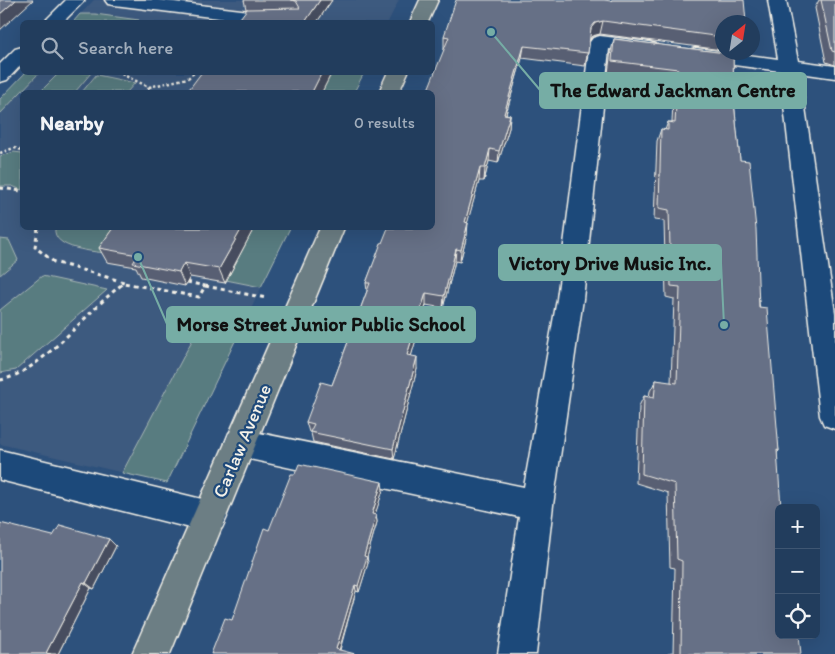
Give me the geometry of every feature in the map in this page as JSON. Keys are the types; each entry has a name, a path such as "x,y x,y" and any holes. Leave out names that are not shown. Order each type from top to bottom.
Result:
{"main road":[{"path":"420,20 429,0"},
{"path":"390,90 397,75"},
{"name":"Carlaw Avenue","path":"151,654 331,230"}],"street":[{"path":"55,20 76,0"},
{"path":"114,0 275,20"},
{"path":"777,0 789,66 835,416"},
{"path":"518,654 537,505 570,299 600,42 835,72"},
{"path":"0,76 20,55"},
{"path":"240,443 537,505"},
{"path":"0,465 210,517"}],"path":[{"path":"123,75 148,87 188,78 192,75"},
{"path":"0,153 14,148 20,150"},
{"path":"0,188 20,191"},
{"path":"38,230 35,247 54,262 124,283 198,297 205,286"},
{"path":"187,282 266,298"},
{"path":"0,380 14,378 38,361 111,291 124,283"}],"shaded area":[{"path":"94,0 399,0 389,20 75,20"},
{"path":"24,75 363,75 355,90 20,90 20,230 289,230 167,483 0,444 0,99"}],"green space":[{"path":"80,14 95,14 139,20 75,20"},
{"path":"23,75 37,75 23,90 20,90 20,93 0,114 0,99"},
{"path":"57,75 89,75 77,90 42,90"},
{"path":"96,75 135,83 129,90 84,90"},
{"path":"331,75 363,75 355,90 323,90"},
{"path":"14,152 20,153 20,189 12,186 0,186 0,156"},
{"path":"55,230 115,230 111,254 67,245 60,241"},
{"path":"253,230 289,230 261,287 226,280"},
{"path":"0,239 9,240 18,260 0,275"},
{"path":"42,276 107,290 16,370 0,373 0,310"},
{"path":"197,331 236,339 167,483 122,473"}],"building":[{"path":"0,0 16,0 0,14"},
{"path":"291,0 320,0 306,20 239,20 247,9 300,8 296,1"},
{"path":"456,0 744,0 745,15 715,15 715,36 603,21 595,23 591,28 588,53 524,46 504,114 510,115 499,151 490,149 485,168 480,168 465,222 468,223 461,250 456,249 444,296 426,293 407,355 417,357 393,449 310,432 314,424 306,422 321,382 332,385 370,283 366,283 387,230 435,230 435,90 428,90 449,37 444,36"},
{"path":"821,0 835,0 835,52 832,51"},
{"path":"614,39 715,52 715,60 733,60 734,102 740,160 749,161 756,229 759,307 767,308 779,451 777,450 781,504 775,504 775,639 799,639 801,654 681,654 682,561 677,559 675,484 642,474 644,396 654,398 656,380 677,383 680,287 671,286 669,210 659,208 661,129 668,130 668,122 675,123 678,69 612,61"},
{"path":"200,75 320,75 313,90 188,90"},
{"path":"112,230 241,230 219,269 184,263 179,272 133,263 138,255 99,248"},
{"path":"299,464 382,482 372,514 376,515 364,556 367,557 358,586 355,585 336,649 355,654 211,654 225,618 232,620 264,528 269,530 291,474 295,474"},
{"path":"0,523 53,536 60,525 109,539 86,583 83,582 46,653 51,654 0,654"}],"place":[{"name":"The Edward Jackman Centre","path":"491,32"},
{"name":"Morse Street Junior Public School","path":"138,257"},
{"name":"Victory Drive Music Inc.","path":"724,325"}]}
